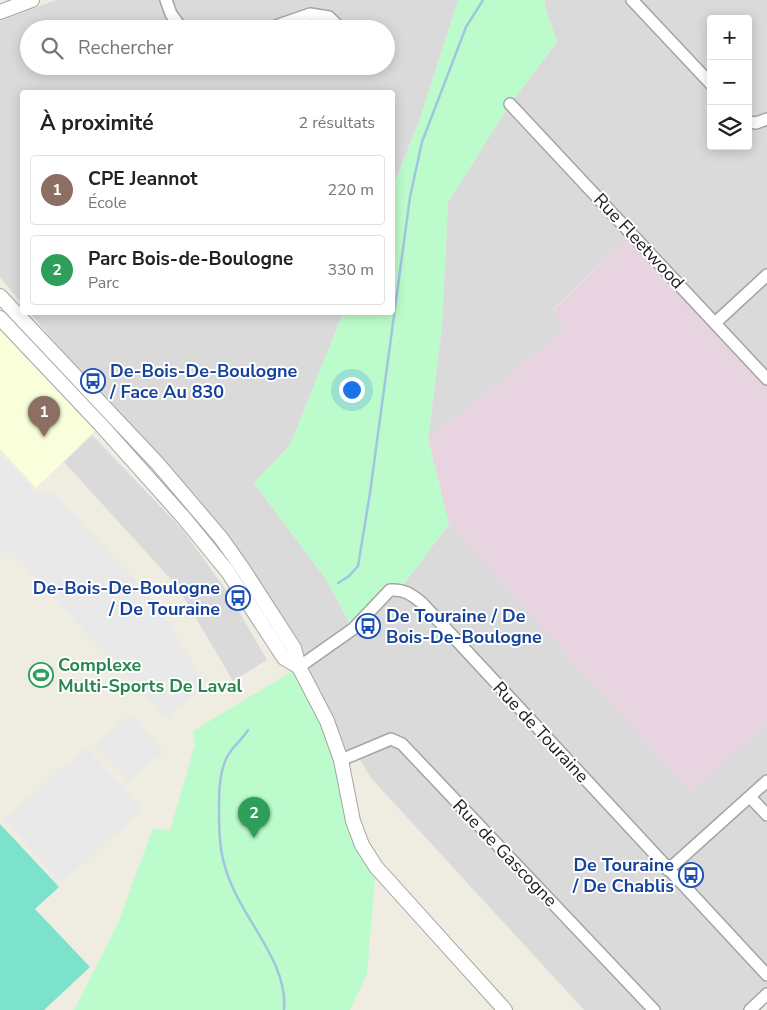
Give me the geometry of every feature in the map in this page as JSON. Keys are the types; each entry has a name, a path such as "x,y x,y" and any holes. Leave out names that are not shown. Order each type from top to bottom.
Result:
{"street":[{"path":"0,12 32,0"},
{"path":"166,0 175,20"},
{"path":"632,0 707,80"},
{"path":"293,20 310,14 328,16 332,20"},
{"name":"Rue Fleetwood","path":"510,104 767,379"},
{"path":"752,122 767,119"},
{"path":"715,323 767,275"},
{"path":"0,296 158,464 220,538 294,648 299,667 327,721 341,760 353,821 362,845 371,860 505,1010"},
{"path":"0,318 101,424 184,518 228,572 284,658 299,667"},
{"name":"Rue de Touraine","path":"299,667 353,629 390,590 400,589 411,594 422,602 767,975"},
{"name":"Rue de Gascogne","path":"341,760 391,739 402,744 654,1010"},
{"path":"668,870 767,780"},
{"path":"750,797 767,815"},
{"path":"750,1010 767,994"}],"shaded area":[{"path":"56,0 458,0 421,116 395,182 395,90 20,90 20,302 0,277 0,21"},
{"path":"546,0 767,0 767,379 632,234 553,309 565,329 428,439 442,325 448,202 510,104 557,42 544,5"},
{"path":"632,234 767,379 767,723 691,792 449,524 428,439 565,329 553,310"},
{"path":"32,315 342,315 290,445 254,483 326,579 353,629 400,589 449,524 691,792 767,723 767,991 746,1010 584,1010 371,778 356,753 341,760 299,667 221,538"},
{"path":"0,318 101,425 36,488 0,449"},
{"path":"92,435 182,529 229,594 267,660 233,681 177,586 64,462"},
{"path":"0,454 37,493 53,492 142,587 170,624 204,684 166,719 9,549 0,557"},
{"path":"130,714 164,751 128,782 95,745"},
{"path":"86,747 143,810 61,883 4,819"},
{"path":"0,824 59,887 35,909 90,967 44,1010 0,1010"}],"green space":[{"path":"458,0 546,0 544,5 557,42 510,104 448,202 442,325 428,439 449,524 400,589 353,629 326,579 254,483 290,445 342,315 395,315 395,182 421,116"},
{"path":"299,667 327,721 346,791 376,867 367,974 350,1010 74,1010 118,923 153,828 170,831 195,744 193,731"}],"waterway":[{"path":"395,308 410,197 422,142 466,27 483,0"},
{"path":"338,583 349,576 358,566 394,315"},
{"path":"248,730 229,753 222,770 219,803 221,850 225,868 240,903 274,962 284,994 284,1010"}],"place":[{"name":"De-Bois-De-Boulogne / Face Au 830","path":"93,381"},
{"name":"CPE Jeannot","path":"44,437"},
{"name":"De-Bois-De-Boulogne / De Touraine","path":"238,598"},
{"name":"De Touraine / De Bois-De-Boulogne","path":"368,626"},
{"name":"Complexe Multi-Sports De Laval","path":"41,675"},
{"name":"Parc Bois-de-Boulogne","path":"254,838"},
{"name":"De Touraine / De Chablis","path":"691,875"}]}
